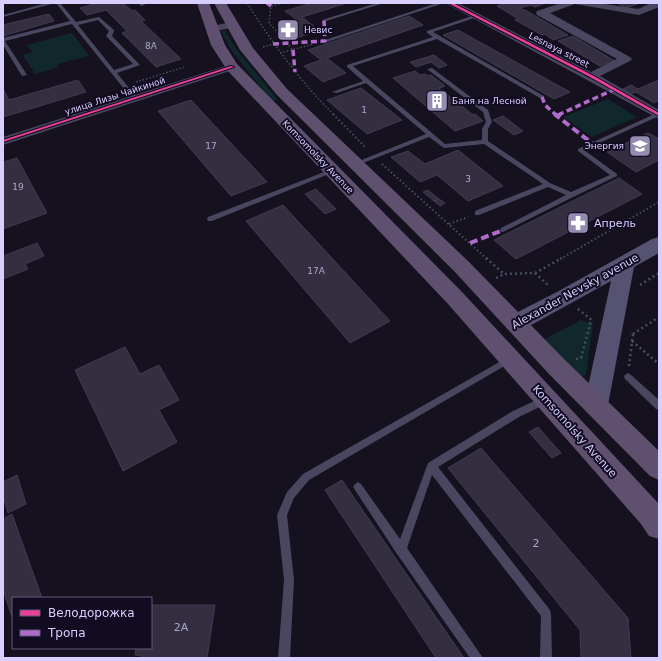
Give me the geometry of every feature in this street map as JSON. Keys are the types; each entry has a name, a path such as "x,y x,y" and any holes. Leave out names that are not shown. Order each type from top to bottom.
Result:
{"main road":[{"name":"Komsomolsky Avenue","path":"203,3 211,29 222,56 491,336 651,515 659,526"},
{"name":"Komsomolsky Avenue","path":"220,3 248,50 282,92 460,266 659,468"},
{"name":"Alexander Nevsky avenue","path":"491,336 625,264 659,244"},
{"path":"596,405 625,264"}],"street":[{"name":"Lesnaya street","path":"450,3 591,76 659,115"},
{"path":"571,3 542,13 626,59 591,76"},
{"path":"579,3 639,12 659,3"},
{"path":"211,29 232,25"},
{"name":"улица Лизы Чайкиной","path":"3,141 232,67"}],"lane":[{"path":"3,16 53,3"},
{"path":"58,3 135,99"},
{"path":"324,20 382,3"},
{"path":"325,41 442,3"},
{"path":"475,16 429,32 542,97"},
{"path":"24,75 3,40 99,18 112,31 109,36 137,66 113,72"},
{"path":"437,37 348,66 444,146 486,142 548,184 571,195"},
{"path":"430,69 486,111 489,122 485,129 486,142"},
{"path":"335,92 367,81"},
{"path":"503,230 615,174 580,150 659,115"},
{"path":"356,164 431,134"},
{"path":"210,219 332,171"},
{"path":"477,213 548,184"},
{"path":"284,658 289,580 282,515 290,495 306,477 511,359"},
{"path":"628,377 659,406"},
{"path":"401,550 431,466 516,414 547,399"},
{"path":"431,466 546,614 546,658"},
{"path":"358,487 477,658"}],"path":[{"path":"247,3 273,44 311,92 374,157 504,274 535,273 659,202"},
{"path":"283,3 271,6 269,23 293,50"},
{"path":"280,53 325,41"},
{"path":"124,85 187,67"},
{"path":"450,224 477,213"},
{"path":"638,286 659,273"},
{"path":"634,327 633,334 659,317"},
{"path":"632,340 659,364"}],"green space":[{"path":"221,31 225,31 237,50 277,99 275,101 272,101 232,51"},
{"path":"72,33 89,56 57,64 59,67 35,74 23,55 32,52 27,45"},
{"path":"608,99 637,117 592,137 563,117"},
{"path":"581,320 593,324 586,375 573,377 543,340"}],"building":[{"path":"97,3 123,3 132,11 135,10 145,20 141,21 181,59 156,67 122,33 127,31 106,10 87,15 80,8"},
{"path":"312,3 347,3 302,17 319,30 297,38 279,24 296,19 285,11"},
{"path":"506,3 546,3 535,7 531,5 519,8 568,35 553,40 545,34 542,35 515,20 518,19 497,6"},
{"path":"617,3 640,3 626,8"},
{"path":"49,14 54,21 3,36 3,25"},
{"path":"409,16 423,25 327,58 346,73 323,82 304,66 321,60 308,50"},
{"path":"458,30 570,92 554,99 443,35"},
{"path":"573,36 615,61 600,66 558,41"},
{"path":"434,55 447,65 439,68 431,62 416,67 410,62"},
{"name":"Баня на Лесной","path":"415,71 420,75 431,75 445,86 439,88 473,115 475,114 483,121 455,131 393,78"},
{"path":"78,80 86,92 3,117 3,89 9,100"},
{"path":"659,80 659,100 654,103 636,92 631,94 623,89 631,85 638,89"},
{"path":"361,88 402,120 367,134 327,100"},
{"path":"191,100 267,182 231,196 158,111"},
{"path":"503,116 523,131 514,135 493,120"},
{"name":"Энергия","path":"648,133 659,139 659,160 636,172 607,152"},
{"path":"458,150 503,186 468,201 437,175 420,182 391,157 408,151 425,164"},
{"path":"17,158 47,213 3,229 3,162"},
{"path":"619,178 642,194 516,259 494,240"},
{"path":"316,189 336,209 325,214 305,194"},
{"path":"428,190 439,199 434,201 423,192"},
{"path":"439,199 445,203 440,206 434,201"},
{"path":"283,205 390,321 350,343 246,221"},
{"path":"37,243 44,256 25,264 28,269 3,279 3,256"},
{"path":"125,347 140,374 159,365 179,400 159,410 177,442 123,471 75,370"},
{"path":"538,427 561,453 552,458 529,432"},
{"path":"481,448 628,618 631,658 581,658 580,630 448,468"},
{"path":"17,475 26,504 8,513 3,496 3,482"},
{"path":"342,480 464,658 436,658 325,490"},
{"path":"12,514 42,597 12,597 12,617 3,590 3,519"},
{"path":"152,605 215,605 207,658 141,658 142,656 135,655 136,649 152,649"}],"marked path":[{"path":"267,3 271,6"},
{"path":"273,44 325,41 324,20"},
{"path":"293,50 295,72"},
{"path":"593,144 557,116 615,89"},
{"path":"542,97 545,105 557,116"},
{"path":"470,243 503,230"}],"cycle path":[{"path":"450,3 591,76 659,115"},
{"path":"3,141 232,67"}],"place":[{"name":"Невис","path":"288,30"},
{"name":"Баня на Лесной","path":"437,101"},
{"name":"Энергия","path":"640,146"},
{"name":"Апрель","path":"578,223"}]}
